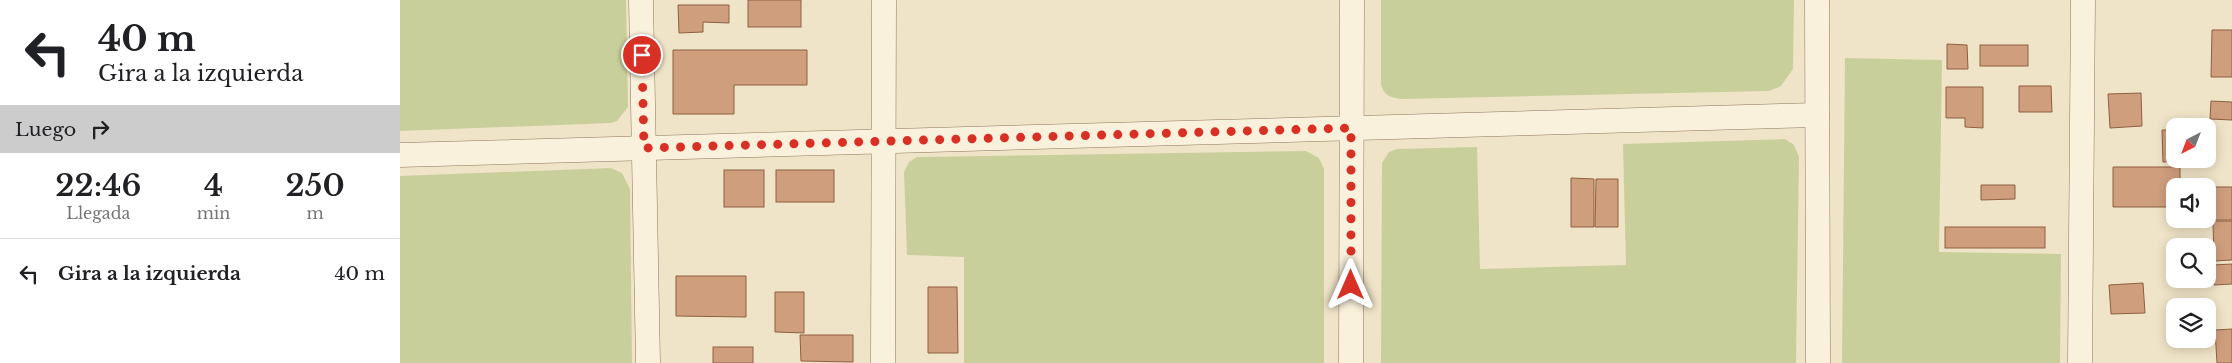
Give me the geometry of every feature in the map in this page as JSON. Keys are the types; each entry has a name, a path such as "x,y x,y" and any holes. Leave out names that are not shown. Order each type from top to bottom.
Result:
{"street":[{"path":"641,0 648,363"},
{"path":"883,363 884,0"},
{"path":"1350,363 1352,0"},
{"path":"1817,0 1818,363"},
{"path":"2080,363 2083,0"},
{"path":"400,155 1817,115"}],"green space":[{"path":"400,0 626,0 628,107 617,121 611,123 400,131"},
{"path":"1381,0 1794,0 1793,69 1781,86 1769,91 1393,98 1384,92 1381,85"},
{"path":"1845,58 1942,60 1939,252 2061,254 2060,363 1842,363"},
{"path":"1785,139 1794,145 1799,157 1796,363 1381,363 1382,163 1389,152 1397,149 1477,147 1480,269 1626,265 1623,144"},
{"path":"1306,151 1319,158 1324,169 1324,363 964,363 964,257 907,255 904,172 909,162 917,157"},
{"path":"611,168 622,173 630,189 632,363 400,363 400,176"}],"building":[{"path":"748,0 801,0 801,27 748,27"},
{"path":"678,5 729,5 729,23 703,22 703,32 679,33"},
{"path":"2212,30 2232,30 2232,77 2211,77"},
{"path":"1947,44 1967,45 1968,69 1947,69"},
{"path":"1980,45 2028,45 2028,66 1980,66"},
{"path":"673,50 807,50 807,85 734,85 734,114 673,114"},
{"path":"2019,86 2051,86 2052,112 2019,112"},
{"path":"1946,87 1983,87 1983,128 1965,127 1965,118 1946,118"},
{"path":"2141,93 2142,126 2110,128 2108,94"},
{"path":"2211,101 2232,102 2232,120 2210,118"},
{"path":"2162,130 2166,130 2166,162 2163,162"},
{"path":"2113,167 2180,168 2180,178 2166,178 2166,207 2113,207"},
{"path":"724,170 764,170 764,207 724,207"},
{"path":"776,170 834,170 834,202 776,202"},
{"path":"1571,178 1594,179 1594,227 1571,227"},
{"path":"1596,179 1618,179 1618,227 1595,227"},
{"path":"1981,185 2015,185 2015,199 1981,200"},
{"path":"2216,187 2232,187 2232,220 2216,220"},
{"path":"2216,221 2232,221 2232,260 2216,261 2216,238 2213,238 2213,228 2216,228"},
{"path":"1945,227 2045,227 2045,248 1945,248"},
{"path":"2232,264 2232,284 2216,285 2216,265"},
{"path":"676,276 746,276 746,317 676,316"},
{"path":"2143,283 2145,313 2111,314 2109,285"},
{"path":"928,287 957,287 958,353 928,353"},
{"path":"775,292 804,292 804,333 775,332"},
{"path":"2232,329 2232,363 2217,363 2216,330"},
{"path":"800,335 853,335 853,362 801,361"},
{"path":"713,347 753,347 753,363 713,363"}],"route":[{"path":"642,55 644,148 1351,128 1351,285"}]}
